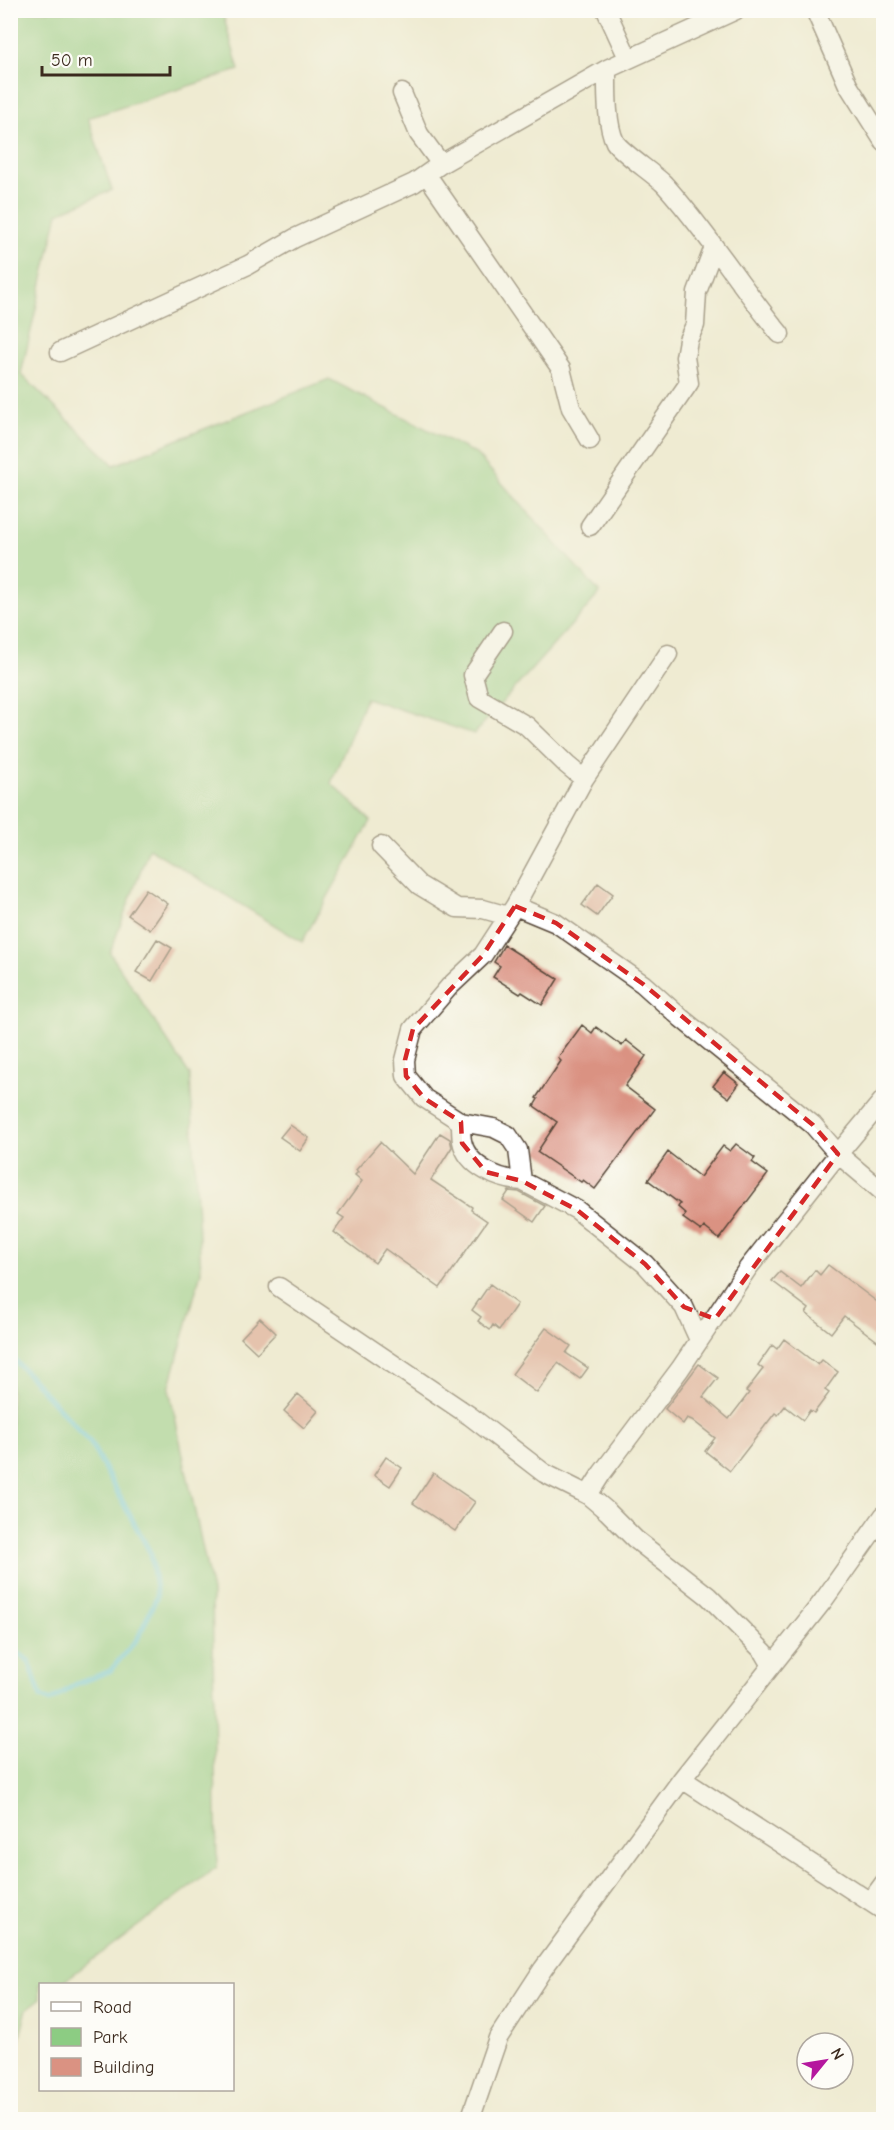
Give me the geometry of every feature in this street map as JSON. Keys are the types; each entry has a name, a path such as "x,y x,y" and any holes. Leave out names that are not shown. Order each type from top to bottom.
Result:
{"street":[{"path":"606,10 628,58"},
{"path":"60,351 248,265 295,238 434,169 628,58 736,10"},
{"path":"815,10 848,85 884,142"},
{"path":"607,69 608,113 616,142 663,184 780,334"},
{"path":"402,93 434,169 561,369 571,408 590,440"},
{"path":"590,526 689,383 685,357 688,340 695,325 697,292 714,247"},
{"path":"503,631 473,675 479,698 527,726 567,765 584,778"},
{"path":"522,1181 518,1150 508,1135 494,1128 461,1122 424,1098 406,1076 405,1060 413,1029 449,987 483,955 512,911 572,805 584,778 668,654"},
{"path":"381,846 419,885 457,908 512,911 556,923 643,984 681,1018 813,1125 838,1154 884,1192"},
{"path":"588,1495 680,1369 748,1268 884,1099"},
{"path":"461,1122 462,1143 472,1160 486,1172 508,1181 522,1181 577,1210 645,1264 684,1307 699,1340"},
{"path":"279,1287 470,1416 544,1473 588,1495 635,1539 708,1596 764,1652 771,1664"},
{"path":"684,1307 714,1319"},
{"path":"470,2120 498,2038 543,1969 682,1779 823,1601 884,1515"},
{"path":"682,1779 877,1907 884,1883"}],"highlighted area":[{"path":"515,906 556,923 643,984 813,1125 838,1154 715,1319 684,1307 645,1264 577,1210 522,1181 486,1172 462,1143 461,1122 424,1098 406,1076 405,1060 413,1029 483,955"}],"green space":[{"path":"11,11 222,11 239,70 88,118 112,190 58,213 21,374 114,465 329,379 476,454 600,593 474,734 366,698 331,783 371,821 302,942 149,848 110,953 190,1075 201,1272 169,1389 212,1592 217,1867 61,1983 39,1983 39,2000 27,2009 11,2073"}],"building":[{"path":"598,883 613,894 597,916 582,905"},
{"path":"146,889 168,904 150,930 128,915"},
{"path":"157,939 172,948 152,981 136,972"},
{"path":"504,945 558,979 542,1005 493,977 500,966 494,962"},
{"path":"582,1025 592,1033 596,1027 622,1046 626,1040 646,1056 625,1086 655,1109 595,1189 537,1152 557,1122 534,1106 538,1099 536,1098 561,1061 558,1058"},
{"path":"724,1072 739,1084 729,1098 713,1086"},
{"path":"290,1125 309,1138 300,1151 280,1137"},
{"path":"440,1133 450,1139 452,1147 431,1180 472,1207 471,1210 487,1221 440,1288 385,1249 375,1263 334,1232 344,1218 338,1214 362,1181 355,1175 358,1172 356,1170 380,1142 413,1174"},
{"path":"736,1144 755,1158 752,1162 768,1174 719,1239 704,1227 701,1231 683,1218 686,1214 678,1207 680,1204 648,1180 668,1152 700,1177 723,1146 730,1151"},
{"path":"509,1191 519,1192 545,1206 534,1222 503,1200"},
{"path":"828,1265 884,1307 884,1346 844,1316 831,1333 806,1313 809,1309 772,1281 780,1272 801,1288 815,1270 820,1275"},
{"path":"490,1284 517,1304 499,1330 493,1325 490,1330 478,1321 481,1317 472,1310"},
{"path":"260,1318 276,1333 257,1353 241,1338"},
{"path":"546,1328 571,1346 566,1353 588,1368 580,1379 558,1363 537,1393 512,1374"},
{"path":"784,1339 818,1365 822,1360 838,1372 825,1390 829,1393 814,1413 810,1410 803,1420 785,1406 778,1415 775,1413 730,1471 705,1451 715,1438 692,1420 687,1418 683,1424 665,1409 699,1364 718,1378 703,1397 729,1419 749,1393 746,1391 763,1369 758,1365 772,1345 777,1349"},
{"path":"298,1394 318,1411 304,1428 284,1411"},
{"path":"386,1457 402,1468 390,1486 374,1475"},
{"path":"433,1473 475,1502 455,1531 413,1503"}],"waterway":[{"path":"10,1355 90,1442 151,1554 157,1596 138,1638 110,1671 76,1684 50,1701 41,1697 29,1661 17,1652 10,1654"}]}
